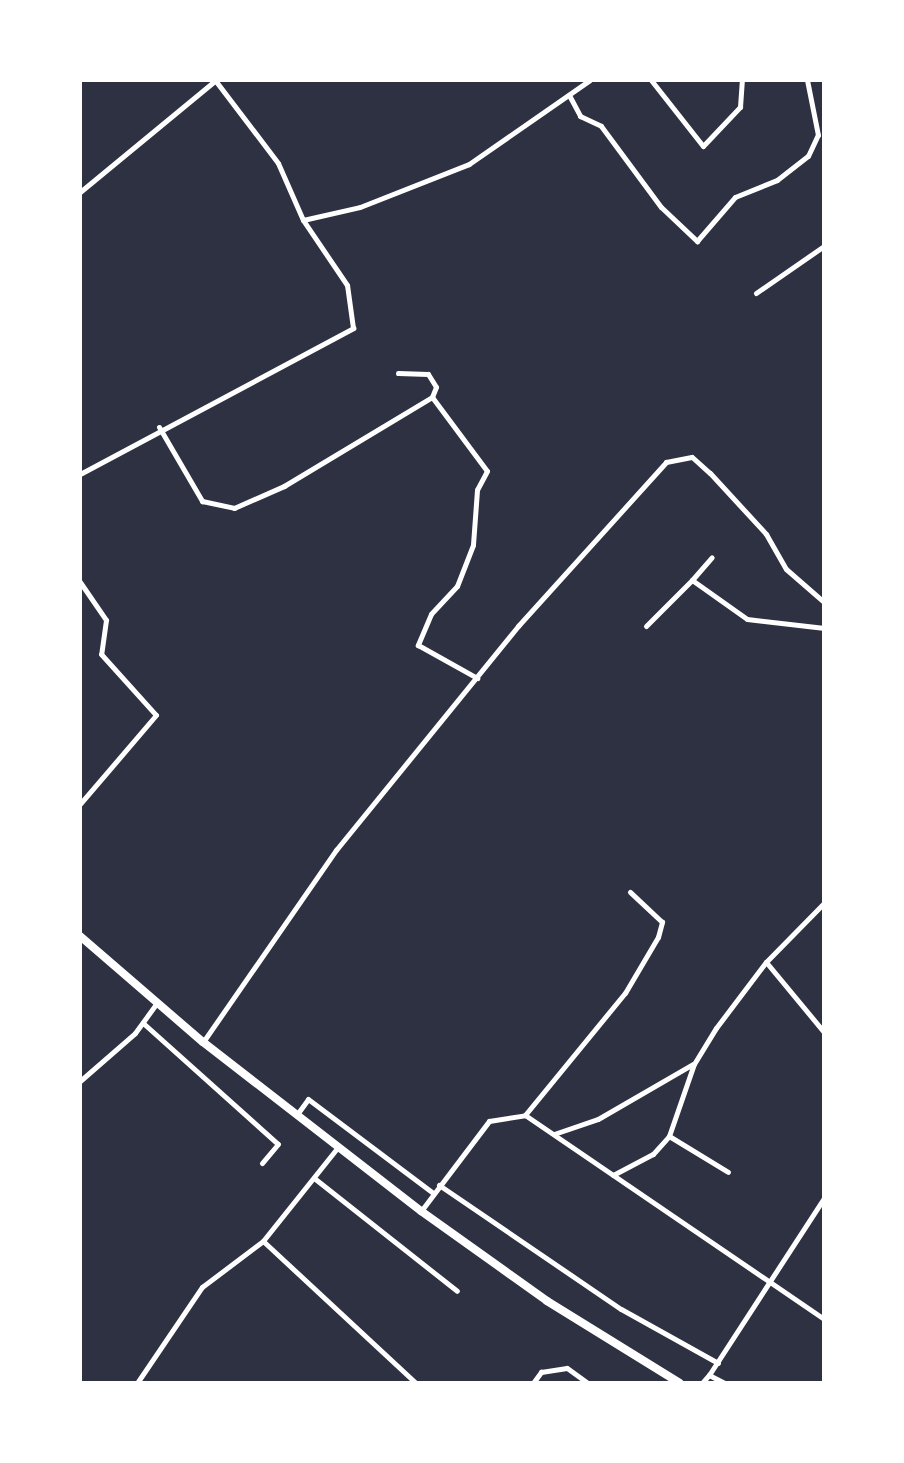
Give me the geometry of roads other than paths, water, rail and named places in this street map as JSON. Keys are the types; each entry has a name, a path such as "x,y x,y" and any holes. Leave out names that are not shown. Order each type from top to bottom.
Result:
{"main road":[{"path":"80,936 203,1042 421,1211 547,1301 680,1383"}],"street":[{"path":"80,192 215,80 278,163 303,220 346,285 353,328 159,427 80,474"},
{"path":"303,220 360,207 469,164 590,80"},
{"path":"651,80 703,146 740,107 742,80"},
{"path":"568,96 580,116 601,126 660,207 697,241 735,197 778,180 808,156 818,136 807,80"},
{"path":"756,293 824,246"},
{"path":"159,427 202,501 223,509 284,486 432,397 436,387 428,374 398,373"},
{"path":"432,397 487,471 476,490 473,545 457,586 431,614 418,645 478,678"},
{"path":"203,1042 336,850 478,678 673,458 692,457 710,472 766,534 786,569 824,602"},
{"path":"646,626 712,557"},
{"path":"692,580 747,619 824,628"},
{"path":"80,582 106,620 101,654 156,714 80,804"},
{"path":"421,1211 489,1121 525,1114 625,993 658,938 662,922 630,892"},
{"path":"613,1175 653,1154 669,1136 694,1064 766,962 824,903"},
{"path":"766,962 824,1032"},
{"path":"80,1081 142,1023 158,1000"},
{"path":"142,1023 278,1144 262,1163"},
{"path":"554,1134 598,1119 694,1064"},
{"path":"298,1112 308,1099 433,1193"},
{"path":"525,1114 824,1318"},
{"path":"669,1136 728,1172"},
{"path":"137,1383 202,1287 262,1242 340,1145"},
{"path":"314,1178 457,1291"},
{"path":"439,1185 621,1308 718,1363"},
{"path":"702,1383 772,1286 824,1198"},
{"path":"262,1242 416,1383"},
{"path":"533,1383 541,1372 567,1368 588,1383"},
{"path":"708,1375 725,1383"}]}
